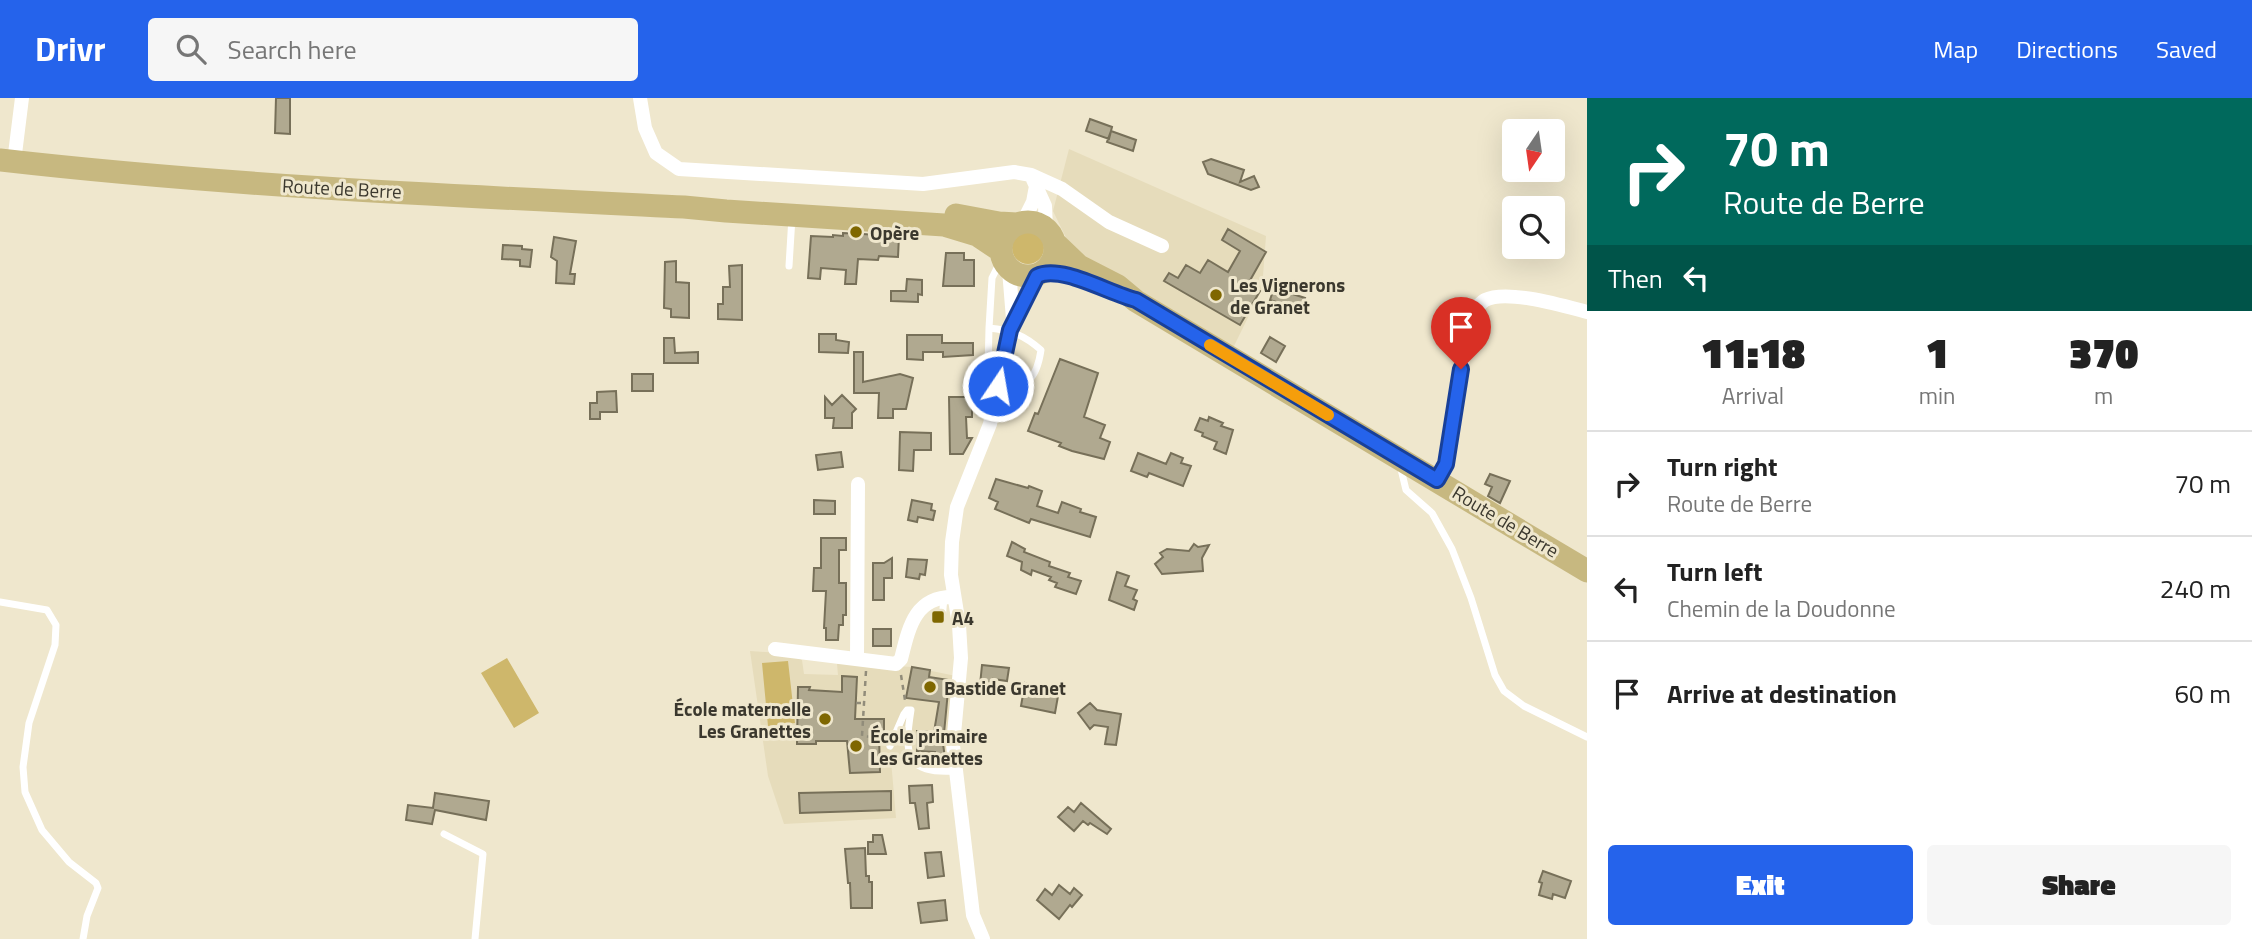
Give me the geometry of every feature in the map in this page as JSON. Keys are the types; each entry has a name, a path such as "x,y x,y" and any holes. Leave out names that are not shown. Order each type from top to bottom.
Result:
{"main road":[{"name":"Route de Berre","path":"7,161 228,182 684,206 943,225 977,235 1004,260"},
{"name":"Route de Berre","path":"684,206 771,202 929,211 999,223 1020,223"},
{"path":"1020,223 1039,224 1051,236 1054,260 1040,274 1022,276 1004,260 1003,238 1020,223"},
{"name":"Route de Berre","path":"1051,236 1079,265 1118,286 1136,300 1587,571"},
{"name":"Route de Berre","path":"1040,274 1073,277 1118,296 1136,300"}],"street":[{"path":"7,161 22,98"},
{"path":"640,98 645,128 656,153 679,169 923,184 1014,172 1062,189 1109,222 1163,246"},
{"path":"1020,223 1033,202 1034,180"},
{"path":"1034,180 1045,206 1051,236"},
{"path":"1004,260 1011,325"},
{"path":"982,939 973,915 955,771 952,736 961,657 959,625 949,597 957,507 985,441 1011,325 1040,274"},
{"path":"1437,480 1446,464 1469,321 1483,301 1494,297 1547,300 1587,312"},
{"path":"858,484 862,663"},
{"path":"775,649 862,663 899,662 914,617 926,603 949,597"}],"lane":[{"path":"789,266 794,211 798,209 876,214"},
{"path":"989,328 1011,325 1041,350 1039,368 1028,383 1010,388 998,386 988,370 989,328 992,278 1004,260"},
{"path":"1399,457 1406,490 1432,513 1452,549 1471,598 1495,675 1504,691 1524,706 1587,737"},
{"path":"942,620 949,597"},
{"path":"0,602 47,610 56,625 55,645 29,723 23,767 25,792 42,830 69,862 96,883 98,888 87,916 83,939"},
{"path":"890,746 904,714 911,710 908,746 911,758 929,772 955,771"},
{"path":"444,834 483,855 475,939"}],"path":[{"path":"862,663 862,736 881,737"},
{"path":"900,668 904,693"},
{"path":"856,702 864,703"}],"shaded area":[{"path":"1069,149 1266,236 1262,289 1233,348 1073,252 1053,211"},
{"path":"1028,232 1039,237 1044,248 1039,259 1028,264 1017,259 1012,248 1017,237"},
{"name":"École primaire Les Granettes","path":"750,651 792,654 802,660 804,674 838,675 837,664 841,663 912,667 956,676 947,734 948,761 911,758 891,760 896,818 784,824 768,776"},
{"path":"507,658 539,713 514,728 481,673"},
{"path":"788,661 795,723 768,726 762,663"}],"building":[{"path":"276,98 290,98 290,134 275,133"},
{"path":"1090,119 1112,127 1109,139 1086,131"},
{"path":"1111,131 1136,140 1133,151 1107,142"},
{"path":"1211,159 1244,170 1240,182 1254,176 1259,187 1251,190 1208,174 1203,162"},
{"path":"1228,229 1266,252 1248,284 1260,291 1240,325 1164,281 1169,273 1178,278 1186,265 1200,273 1208,260 1228,272 1240,251 1222,240"},
{"path":"843,233 899,236 898,257 858,259 856,284 845,284 846,270 821,268 820,279 808,278 811,236 833,237 843,236"},
{"path":"554,237 576,241 570,274 575,274 574,284 556,283 557,261 551,257"},
{"path":"503,245 522,246 522,249 532,250 530,267 520,266 520,260 502,259"},
{"path":"946,253 964,253 964,260 974,260 974,286 943,286"},
{"path":"676,261 676,282 689,283 689,318 671,317 671,309 664,308 665,262"},
{"path":"742,265 742,320 718,319 718,304 723,304 723,287 730,287 729,266"},
{"path":"907,279 922,280 922,295 918,294 918,302 891,301 891,291 906,291"},
{"path":"1274,288 1305,298 1301,310 1270,300"},
{"path":"819,334 836,334 836,340 849,342 848,353 819,352"},
{"path":"907,335 942,335 942,343 973,343 973,355 943,357 943,352 923,352 923,360 907,359"},
{"path":"1270,337 1285,346 1276,362 1261,353"},
{"path":"664,338 674,338 675,353 698,352 698,363 664,363"},
{"path":"854,352 863,352 863,382 900,374 913,378 906,409 893,409 893,418 878,418 879,393 854,393"},
{"path":"1060,359 1098,373 1084,417 1105,425 1100,438 1110,442 1104,459 1072,451 1059,446 1061,443 1028,431 1035,413 1038,414"},
{"path":"632,374 653,374 653,391 632,391"},
{"path":"616,391 617,412 600,412 600,419 590,419 590,403 597,403 597,392"},
{"path":"842,395 856,409 852,413 852,428 833,428 834,418 825,418 825,397 832,405"},
{"path":"949,397 972,397 972,417 966,417 967,438 972,438 963,454 950,454"},
{"path":"1209,417 1223,423 1221,426 1233,430 1226,454 1214,449 1217,442 1195,430 1200,418 1208,421"},
{"path":"900,432 931,433 931,450 914,450 913,471 899,470"},
{"path":"841,452 843,467 818,470 816,455"},
{"path":"1138,453 1166,464 1171,453 1183,458 1181,463 1191,466 1183,486 1149,473 1147,477 1131,471"},
{"path":"1490,474 1510,481 1500,503 1488,496 1492,487 1485,484"},
{"path":"996,479 1042,491 1037,506 1058,513 1062,502 1096,517 1090,537 1031,519 1029,523 995,509 998,502 989,498"},
{"path":"814,500 835,501 835,514 814,514"},
{"path":"912,500 932,504 931,510 935,511 933,520 918,517 917,522 908,520"},
{"path":"821,538 846,538 846,550 839,550 839,583 846,583 846,615 843,615 843,625 839,625 838,640 826,640 826,591 813,591 814,568 821,568"},
{"path":"1012,542 1025,549 1024,552 1050,562 1049,566 1070,573 1068,577 1081,581 1076,594 1055,587 1057,583 1049,580 1051,577 1032,570 1031,575 1021,570 1022,562 1007,556"},
{"path":"1194,544 1198,547 1209,545 1202,558 1203,571 1162,574 1155,564 1163,557 1160,553 1167,549 1189,551"},
{"path":"892,558 892,578 884,578 884,600 873,600 873,563 884,563"},
{"path":"908,559 927,560 925,575 920,574 919,579 906,577"},
{"path":"1117,572 1129,576 1125,586 1137,590 1133,599 1137,601 1134,610 1109,600"},
{"path":"873,629 891,629 891,646 873,646"},
{"path":"982,665 1009,668 1007,681 993,679 992,686 980,685"},
{"path":"912,667 930,670 929,677 949,680 943,744 945,758 935,758 935,752 917,751 917,731 934,732 939,702 906,698"},
{"path":"842,676 857,677 855,719 884,719 884,736 879,735 880,772 850,773 847,741 797,744 798,687 842,692"},
{"path":"1025,683 1036,686 1036,693 1058,696 1055,713 1021,706"},
{"path":"1090,703 1097,710 1121,714 1116,745 1105,744 1108,727 1094,725 1090,729 1078,713"},
{"path":"932,785 933,802 927,803 929,828 919,829 915,803 910,803 909,786"},
{"path":"891,791 891,810 800,813 799,793"},
{"path":"435,793 489,801 486,820 435,810 432,824 406,820 408,805 433,808"},
{"path":"1081,803 1111,829 1107,834 1083,821 1074,831 1058,817 1068,807 1074,812"},
{"path":"873,835 882,835 886,854 868,854 868,842 873,842"},
{"path":"865,848 866,876 869,876 869,882 872,882 872,908 851,908 845,849"},
{"path":"941,852 944,876 928,878 925,853"},
{"path":"1543,871 1571,881 1565,898 1553,894 1552,899 1539,895 1542,883 1539,882"},
{"path":"1059,885 1070,894 1074,888 1082,895 1059,919 1037,900 1045,889 1052,895"},
{"path":"945,900 947,920 921,923 918,903"}],"slow traffic":[{"path":"1210,345 1328,415"}],"place":[{"name":"Opère","path":"856,232"},
{"name":"Les Vignerons de Granet","path":"1216,295"},
{"name":"A4","path":"938,617"},
{"name":"Bastide Granet","path":"930,687"},
{"name":"École maternelle Les Granettes","path":"825,719"},
{"name":"École primaire Les Granettes","path":"856,746"}],"route":[{"path":"998,386 1013,320 1037,276 1044,272 1073,277 1118,296 1136,300 1437,480 1446,464 1461,369"}]}
